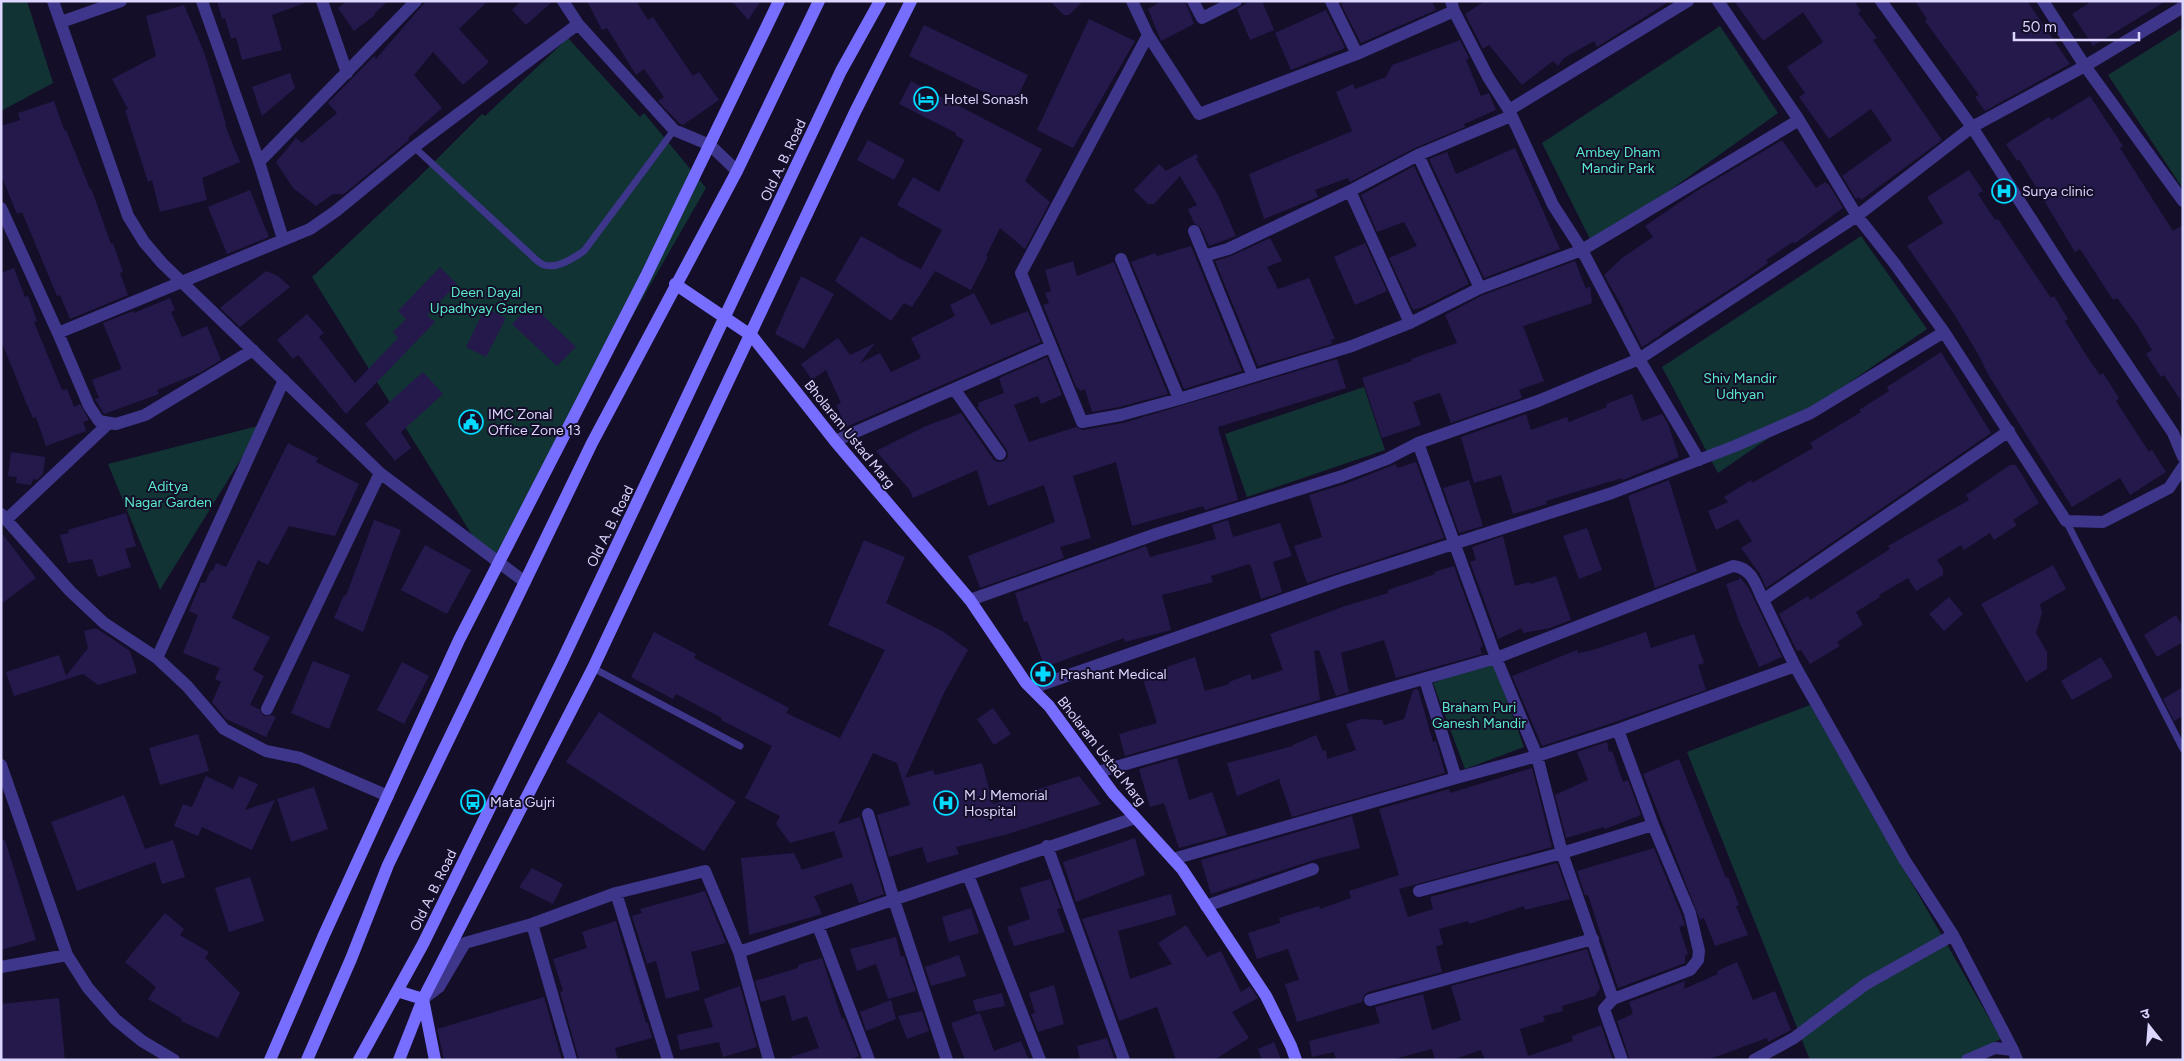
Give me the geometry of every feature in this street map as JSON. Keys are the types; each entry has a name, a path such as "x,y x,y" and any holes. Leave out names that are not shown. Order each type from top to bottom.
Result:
{"street":[{"path":"53,1 128,216 144,242 183,283 380,473 525,582"},
{"path":"61,22 121,1"},
{"path":"202,1 260,162 283,239"},
{"path":"322,1 347,73"},
{"path":"260,162 416,1"},
{"path":"563,1 578,24 674,130 710,145 737,171"},
{"path":"270,1060 324,935 459,640 646,276 779,1"},
{"path":"308,1060 351,960 388,865 592,443 737,171 819,1"},
{"name":"Old A. B. Road","path":"359,1060 423,944 562,660 842,72 880,1"},
{"path":"399,1060 423,999 593,668 752,336 856,112 911,1"},
{"path":"1132,1 1148,35 1200,114 1357,54 1452,6 1488,77 1510,113 1532,157 1553,206 1582,250 1639,359 1698,460"},
{"path":"1193,1 1202,18 1236,1"},
{"path":"1331,1 1357,54"},
{"path":"1204,256 1228,249 1510,113 1688,1"},
{"path":"1718,1 1799,120 1858,216 1896,264 1944,332 2066,521 2103,522 2170,488 2183,467"},
{"path":"1881,1 1972,127 2069,278 2173,434 2183,457"},
{"path":"2043,1 2085,66 2183,201"},
{"path":"970,600 1156,534 1342,476 1387,459 1418,443 1538,401 1639,359 1858,216 1972,127 2085,66 2183,7"},
{"path":"58,333 183,283 310,228 336,211 414,147 578,24"},
{"path":"1148,35 1021,273 1082,422 1121,415 1179,399 1352,346 1410,323 1480,288 1582,250 1799,120"},
{"path":"1418,156 1480,288"},
{"path":"1350,191 1410,323"},
{"path":"1,208 89,406 99,421 116,424 145,415 253,350"},
{"path":"1194,231 1254,376"},
{"path":"1121,258 1179,399"},
{"name":"Bholaram Ustad Marg","path":"676,284 752,336 835,441 970,600 1026,683 1049,706 1135,818 1182,868 1266,996 1296,1060"},
{"path":"1032,688 1338,581 1612,493 1698,460 1811,413 1944,332"},
{"path":"835,441 1050,347"},
{"path":"157,658 284,380"},
{"path":"955,390 1000,454"},
{"path":"109,423 4,517 58,578 84,604 104,623 157,658 187,686 224,730 266,751 300,758 388,796"},
{"path":"1763,600 2009,431"},
{"path":"1418,443 1496,658 1537,756 1562,853 1612,999"},
{"path":"267,709 380,473"},
{"path":"1098,772 1425,680 1496,658 1733,566 1739,567 1749,572 1795,666 1904,859 1953,936 2015,1055"},
{"path":"1173,859 1537,756 1618,730 1795,666"},
{"path":"1425,680 1456,778"},
{"path":"1618,730 1690,913 1700,951 1698,960 1690,970 1612,999 1604,1009 1622,1060"},
{"path":"1,765 6,794 67,955 88,988 115,1019 142,1041 171,1059"},
{"path":"868,814 894,900 947,1060"},
{"path":"739,952 968,875 1047,846 1135,818"},
{"path":"1419,891 1562,853 1654,825"},
{"path":"1047,846 1124,1060"},
{"path":"1206,906 1313,869"},
{"path":"423,999 439,987 465,943 532,924 616,893 704,871 739,952 769,1060"},
{"path":"968,875 1040,1060"},
{"path":"616,893 668,1060"},
{"path":"532,924 571,1060"},
{"path":"818,926 869,1060"},
{"path":"1754,1060 1794,1038 1866,984 1953,936"},
{"path":"1370,1000 1593,939"},
{"path":"1,967 67,955"},
{"path":"396,991 423,999"},
{"path":"423,999 435,1060"},
{"path":"1967,1060 1995,1048 2015,1055"}],"lane":[{"path":"414,147 544,265 568,262 584,251 674,130"},
{"path":"2066,521 2183,748"},
{"path":"593,668 740,746"}],"green space":[{"path":"1,1 27,1 53,83 1,111"},
{"name":"Ambey Dham Mandir Park","path":"1720,26 1778,113 1593,245 1542,143"},
{"path":"2183,28 2183,189 2108,75"},
{"name":"Deen Dayal Upadhyay Garden","path":"568,38 640,117 644,113 706,188 490,564 312,277 418,178 482,114 485,116"},
{"name":"Shiv Mandir Udhyan","path":"1861,236 1927,329 1718,473 1662,367"},
{"path":"1364,387 1385,450 1247,497 1225,434"},
{"name":"Aditya Nagar Garden","path":"262,425 160,590 108,464"},
{"name":"Braham Puri Ganesh Mandir","path":"1493,661 1524,747 1465,769 1433,683"},
{"path":"1810,705 2001,1039 1957,1060 1810,1060 1687,752"}],"building":[{"path":"217,1 304,1 305,3 272,15 282,50 242,60 236,37 231,39 225,18 222,19"},
{"path":"347,1 388,1 375,15 354,31 338,8"},
{"path":"426,1 488,1 459,29 489,62 463,85 433,52 414,75 442,108 408,138 409,140 344,194 333,194 316,206 293,188 276,162 296,138 302,143 337,113 328,103 374,56 376,59"},
{"path":"521,1 553,1 526,25 512,10"},
{"path":"587,1 636,1 648,20 653,17 693,76 699,72 719,100 683,125 679,123 658,101 664,97 644,69 636,75 607,28 602,30"},
{"path":"732,1 761,1 748,20"},
{"path":"1050,1 1083,1 1069,15 1064,15"},
{"path":"1162,1 1185,1 1194,24 1161,41 1148,9"},
{"path":"1250,1 1262,1 1274,30 1250,40 1237,9"},
{"path":"1347,1 1432,1 1436,10 1361,43 1341,4"},
{"path":"1485,1 1670,1 1597,47 1594,41 1564,58 1558,66 1553,61 1522,85 1489,45 1483,49 1465,14"},
{"path":"1734,1 1854,1 1861,11 1858,13 1877,38 1873,40 1942,140 1861,200 1859,197 1856,199 1842,176 1892,140 1871,109 1829,139 1799,97 1805,93 1787,67 1823,42 1803,12 1763,41"},
{"path":"1915,1 2027,1 2070,64 1985,111 1975,97 1979,95 1925,21 1927,19"},
{"path":"2092,1 2166,1 2093,46 2072,14"},
{"path":"184,5 204,52 225,125 240,162 202,178 207,200 160,212 152,180 148,182 125,110 128,109 112,79 156,56 146,16"},
{"path":"1326,10 1345,48 1291,70 1275,33"},
{"path":"1089,19 1135,41 1073,148 1037,130"},
{"path":"924,25 1028,75 1013,106 909,56"},
{"path":"1460,40 1469,58 1466,60 1481,96 1489,93 1496,110 1464,124 1465,127 1415,148 1350,182 1348,178 1315,190 1318,197 1264,219 1249,174 1352,131 1336,92 1353,84 1355,89 1386,77 1392,65"},
{"path":"290,73 295,88 262,116 252,87"},
{"path":"911,81 1042,149 1025,181 1050,202 1025,249 1000,228 971,290 935,271 912,307 904,303 891,321 835,281 861,236 921,269 942,230 897,205 913,177 939,192 964,140 955,135 956,133 899,104"},
{"path":"2090,96 2123,146 2120,148 2173,231 2183,225 2183,404 2164,375 2161,377 2146,354 2152,350 2137,325 2117,298 2113,300 2080,249 2075,252 2019,159 2017,161 2006,144 2049,117 2051,120"},
{"path":"54,101 64,130 66,130 91,188 111,244 113,243 123,272 120,273 128,295 70,319 60,295 57,296 22,212 17,214 1,175 1,126 20,120 18,113"},
{"path":"868,140 905,160 894,180 857,160"},
{"path":"1782,140 1816,188 1825,182 1829,185 1843,208 1794,244 1793,242 1766,260 1768,263 1738,284 1642,347 1604,275 1622,258 1653,237 1645,226 1698,190"},
{"path":"1515,148 1560,249 1484,278 1429,159 1447,152 1456,174"},
{"path":"1196,154 1198,157 1196,159 1218,195 1236,236 1209,246 1201,228 1194,223 1188,209 1197,205 1180,176 1154,204 1148,204 1134,190 1159,164 1166,171"},
{"path":"1414,166 1469,284 1413,310 1389,258 1417,246 1404,222 1377,232 1361,195"},
{"path":"1969,170 1983,191 1978,194 1995,220 1998,219 2051,298 2054,296 2068,319 2065,321 2086,355 2100,375 2103,373 2119,398 2116,401 2149,452 2152,450 2166,472 2130,495 2120,478 2072,507 1989,376 1954,314 1907,246 1943,223 1927,197"},
{"path":"250,190 269,237 227,254 208,207"},
{"path":"1270,238 1282,261 1267,267 1278,289 1309,278 1335,339 1331,340 1332,344 1258,366 1215,261 1231,256"},
{"path":"1365,243 1387,291 1355,305 1334,257"},
{"path":"1191,246 1242,371 1184,389 1131,262 1155,253 1157,256"},
{"path":"1073,261 1077,276 1114,262 1168,394 1092,412 1085,389 1080,391 1079,388 1077,389 1043,305 1049,303 1045,293 1051,291 1045,270"},
{"path":"1575,261 1586,289 1590,286 1592,303 1523,326 1544,381 1519,390 1522,398 1451,423 1440,393 1413,402 1421,425 1382,438 1362,378 1457,343 1445,315 1483,295"},
{"path":"440,267 457,284 427,315 435,322 346,414 298,355 293,359 277,340 307,314 324,333 319,337 355,383 398,338 393,332 406,319 398,311"},
{"path":"14,268 25,297 28,296 37,321 34,322 62,390 67,389 74,407 80,404 89,420 83,422 86,431 46,446 36,417 33,418 1,340 1,273"},
{"path":"266,271 278,276 290,287 240,327 220,308"},
{"path":"801,276 834,294 804,349 775,334"},
{"path":"974,293 991,325 1028,311 1041,342 846,427 836,405 841,403 826,370 812,380 801,364 838,338 850,355 875,343 860,363 880,353 891,372 921,358 911,338 955,316 950,305"},
{"path":"170,298 175,310 171,312 182,337 207,326 221,360 199,373 157,390 159,394 104,414 95,399 99,398 92,380 121,369 121,367 103,323"},
{"path":"531,304 576,347 557,366 512,324"},
{"path":"485,308 506,318 486,357 466,347"},
{"path":"1941,352 1991,433 1766,588 1760,574 1741,548 1752,541 1738,519 1716,530 1708,511 1728,502 1724,497 1751,480 1752,483 1813,448 1810,443 1861,412 1859,410 1889,391 1887,387"},
{"path":"1047,357 1062,395 1041,404 1038,396 1014,405 1029,442 1076,427 1083,430 1123,423 1337,359 1346,388 1218,427 1238,500 1205,510 1203,506 1132,526 1116,462 1073,476 1091,538 1060,547 1064,558 980,588 968,556 1055,522 1044,485 988,506 977,470 913,498 909,489 876,451 926,426 961,413 993,459 997,462 1004,461 1008,457 1007,450 977,407 979,406 978,403 1004,393 999,378"},
{"path":"423,372 443,394 401,432 411,448 395,461 365,424"},
{"path":"1632,394 1642,421 1662,414 1668,424 1679,457 1623,480 1622,478 1546,501 1547,504 1513,514 1501,475 1474,483 1461,437 1526,414 1531,430 1567,417 1569,422 1607,407 1606,404"},
{"path":"288,443 318,458 316,462 359,484 335,536 289,526 268,565 258,560 232,618 270,637 253,670 264,676 250,705 259,709 264,716 272,715 276,717 266,737 226,719 212,702 221,682 215,679 220,668 183,653 198,615 189,611 201,582 205,583 216,563 226,567"},
{"path":"11,452 45,457 43,474 37,480 33,479 31,485 16,483 17,477 8,476"},
{"path":"1416,462 1444,538 1307,583 1294,546 1322,537 1309,495 1345,484 1396,464 1397,468"},
{"path":"2010,465 2016,465 2039,503 2013,520 2017,525 1994,540 1990,533 1964,550 1961,545 1937,560 1943,569 1943,575 1916,591 1908,578 1879,595 1880,597 1856,612 1863,625 1837,642 1840,646 1810,664 1801,650 1797,651 1779,614 1808,596 1810,600 1890,549 1888,546 1969,500 1966,495"},
{"path":"1469,480 1483,526 1459,533 1443,488"},
{"path":"1669,480 1697,571 1655,588 1628,496"},
{"path":"126,513 136,546 125,549 131,567 98,577 92,559 68,563 60,535 69,533 68,530"},
{"path":"374,520 401,530 363,632 334,618 344,595 346,596"},
{"path":"1228,520 1233,537 1280,523 1292,556 1273,562 1282,592 1261,599 1249,564 1211,576 1213,582 1162,595 1171,630 1125,642 1124,638 1045,667 1027,621 1024,622 1015,593 1146,546 1150,557 1216,539 1212,525"},
{"path":"1587,528 1602,570 1579,579 1563,536"},
{"path":"1,532 36,578 1,604"},
{"path":"1503,536 1515,586 1530,582 1531,584 1556,576 1571,620 1550,628 1523,633 1522,628 1498,639 1470,562 1476,560 1472,547"},
{"path":"864,540 905,557 886,603 944,632 968,650 945,691 905,778 933,770 935,775 982,763 993,804 1079,776 1101,804 1008,834 956,847 959,854 927,863 922,847 889,857 877,815 910,805 897,763 873,753 838,824 860,817 884,894 859,903 852,883 814,896 822,914 749,935 741,858 794,853 802,870 843,857 834,831 790,843 776,824 780,816 745,798 772,746 676,694 673,699 631,677 654,632 696,654 694,658 789,708 786,713 840,738 885,650 828,625"},
{"path":"425,545 471,570 447,614 401,590"},
{"path":"2053,565 2066,589 2040,604 2042,613 2036,633 2047,652 2047,669 2026,682 1981,604"},
{"path":"1454,566 1483,646 1480,648 1482,654 1396,678 1384,640 1341,653 1349,692 1336,696 1319,650 1314,651 1320,700 1125,756 1119,734 1157,723 1142,676 1195,657 1205,691 1229,684 1229,682 1250,674 1252,680 1283,670 1270,634 1345,606 1388,593 1388,590"},
{"path":"1739,576 1748,587 1782,657 1759,667 1739,621 1726,584 1740,579"},
{"path":"1949,597 1963,614 1944,631 1929,614"},
{"path":"2176,615 2183,627 2183,642 2157,657 2144,635"},
{"path":"96,628 130,651 137,673 98,685 83,674 14,696 6,672 59,655 66,676 88,648 84,631"},
{"path":"1646,632 1651,648 1694,634 1704,663 1698,665 1706,690 1542,746 1512,676 1577,650 1578,653 1593,650"},
{"path":"2101,657 2113,677 2072,700 2061,681"},
{"path":"313,661 350,675 329,729 291,713"},
{"path":"402,662 429,676 404,724 377,710"},
{"path":"2183,687 2183,716 2174,721 2163,699"},
{"path":"1418,689 1433,742 1436,741 1445,773 1292,817 1279,779 1237,796 1227,763 1293,746 1316,735 1323,751 1326,750 1327,759 1356,750 1346,724 1361,719 1382,720 1384,725 1404,719 1413,690"},
{"path":"993,708 1011,734 994,745 977,719"},
{"path":"599,712 736,802 704,851 566,762"},
{"path":"198,734 209,771 160,785 149,748"},
{"path":"1607,742 1609,752 1612,751 1623,782 1628,780 1641,815 1605,829 1604,827 1566,838 1555,795 1588,780 1577,752"},
{"path":"1177,758 1189,800 1212,792 1227,835 1179,848 1164,803 1150,807 1139,769"},
{"path":"1679,759 1726,878 1728,877 1739,905 1736,906 1748,935 1715,946 1704,918 1700,920 1643,774"},
{"path":"1532,768 1552,847 1399,889 1408,917 1433,909 1430,897 1557,863 1570,899 1525,910 1524,906 1469,924 1468,921 1439,929 1443,944 1436,947 1442,972 1368,992 1364,995 1362,1002 1297,1022 1285,984 1299,980 1288,949 1257,959 1248,933 1280,923 1279,918 1319,906 1320,909 1351,898 1349,891 1399,875 1379,809 1449,789 1450,793"},
{"path":"206,776 233,789 239,776 258,784 245,810 275,800 252,850 202,827 198,836 174,826 183,804 192,807"},
{"path":"314,787 328,829 291,842 277,799"},
{"path":"124,795 145,849 173,840 185,877 162,884 155,862 77,891 51,822"},
{"path":"1352,816 1360,848 1320,858 1211,894 1201,860"},
{"path":"1135,838 1145,875 1076,902 1063,862"},
{"path":"5,840 36,940 1,950 1,841"},
{"path":"1654,848 1685,925 1679,927 1688,954 1685,955 1685,963 1618,988 1588,895 1585,895 1577,871"},
{"path":"532,868 563,884 553,904 519,887"},
{"path":"250,877 264,921 229,932 215,888"},
{"path":"1050,879 1061,908 1057,909 1065,932 1014,946 1007,927 1030,919 1020,888"},
{"path":"705,891 726,943 691,952 700,990 666,999 656,961 647,964 632,916 642,913 640,909"},
{"path":"1171,894 1176,915 1118,931 1130,979 1172,964 1158,943 1186,925 1207,957 1221,951 1241,992 1250,986 1258,998 1232,1012 1249,1038 1214,1060 1176,1060 1157,1007 1119,1021 1082,919"},
{"path":"971,908 979,933 949,942 942,917"},
{"path":"165,913 184,929 180,935 209,952 205,958 240,993 218,1038 181,1021 182,1019 148,999 156,987 125,962"},
{"path":"616,921 652,1038 615,1048 618,1060 579,1060 560,992 563,991 553,959 587,948 582,932"},
{"path":"896,937 901,957 904,956 916,991 888,999 876,964 857,971 850,949"},
{"path":"1587,949 1600,988 1595,996 1562,1006 1563,1011 1543,1016 1545,1021 1520,1029 1528,1056 1573,1041 1572,1036 1601,1025 1613,1060 1485,1060 1481,1050 1452,1060 1435,1060 1432,1049 1390,1060 1336,1060 1334,1052 1312,1057 1309,1041 1380,1023 1375,1007 1423,994 1432,1030 1461,1020 1451,986"},
{"path":"959,955 966,976 931,986 925,967"},
{"path":"822,958 842,1019 844,1018 859,1056 848,1060 792,1060 791,1057 819,1048 807,1016 792,1021 785,995 761,1002 755,981 798,968 798,965"},
{"path":"1737,962 1753,1000 1775,991 1791,1030 1768,1042 1767,1038 1707,1060 1630,1060 1617,1021 1633,1014 1629,1002 1685,981 1684,989 1718,974 1717,971"},
{"path":"1054,985 1064,1024 1038,1032 1031,1014 1035,1013 1029,993"},
{"path":"740,986 757,1047 723,1057 719,1042 680,1050 677,1035 713,1027 704,999"},
{"path":"1002,993 1005,1006 976,1012 973,1000"},
{"path":"544,997 562,1060 444,1060 437,1029"},
{"path":"59,998 65,1060 1,1060 1,1004"},
{"path":"891,1000 896,1019 866,1031 860,1012"},
{"path":"922,1011 929,1031 907,1039 898,1016"},
{"path":"980,1013 994,1051 1021,1041 1029,1060 965,1060 951,1023"},
{"path":"1107,1038 1115,1060 1080,1060 1077,1046"},
{"path":"1274,1042 1281,1060 1262,1060 1258,1049"}],"place":[{"name":"Hotel Sonash","path":"926,99"},
{"name":"Surya clinic","path":"2004,191"},
{"name":"IMC Zonal Office Zone 13","path":"471,422"},
{"name":"Prashant Medical","path":"1043,674"},
{"name":"Mata Gujri","path":"473,802"},
{"name":"M J Memorial Hospital","path":"946,803"}]}
